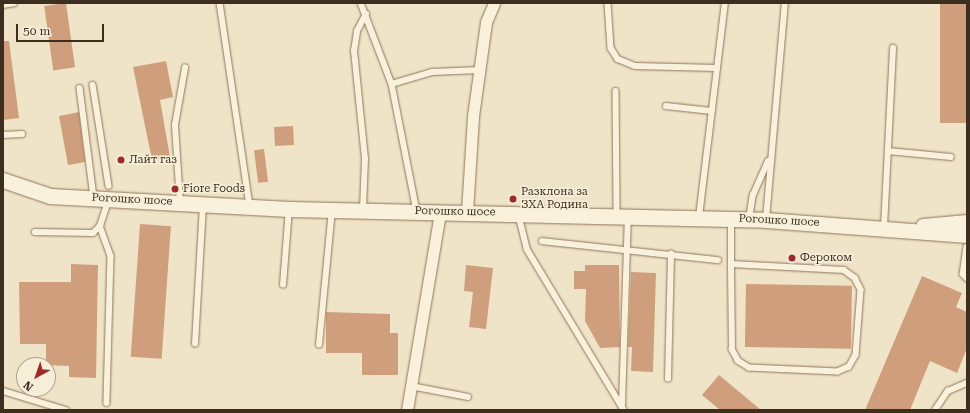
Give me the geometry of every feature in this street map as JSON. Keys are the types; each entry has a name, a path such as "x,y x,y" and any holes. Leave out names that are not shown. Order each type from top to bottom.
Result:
{"main road":[{"name":"Рогошко шосе","path":"3,180 50,196 104,194 180,203 289,209 623,214 699,219 731,218 884,227 967,235"},
{"name":"Рогошко шосе","path":"910,229 967,222"}],"street":[{"path":"466,212 486,22 494,3"},
{"path":"407,410 440,212"}],"lane":[{"path":"3,5 14,3"},
{"path":"220,3 250,207"},
{"path":"361,3 392,84 417,212"},
{"path":"608,3 611,48 618,59 634,66 717,68"},
{"path":"699,219 725,3"},
{"path":"766,220 770,158 785,3"},
{"path":"363,210 365,159 354,51 357,31 366,14"},
{"path":"884,227 893,48"},
{"path":"180,203 175,125 185,68"},
{"path":"392,84 432,72 480,70"},
{"path":"93,85 104,194 100,226 111,256 108,403"},
{"path":"80,88 104,194"},
{"path":"616,91 623,214 627,249 623,408"},
{"path":"666,106 712,111"},
{"path":"3,135 22,134"},
{"path":"888,151 951,157"},
{"path":"749,219 753,195 770,158"},
{"path":"195,344 203,204"},
{"path":"283,285 289,209"},
{"path":"319,345 332,209"},
{"path":"518,213 527,249 623,408"},
{"path":"730,264 844,270 855,278 861,290 856,355 849,366 838,372 749,368 738,361 732,350 730,264 731,218"},
{"path":"35,232 78,235 93,233 100,226"},
{"path":"542,241 718,260"},
{"path":"967,247 963,274 967,278"},
{"path":"668,379 671,254"},
{"path":"936,410 948,391 967,383"},
{"path":"411,386 468,397"},
{"path":"3,391 66,410"}],"building":[{"path":"66,3 75,67 53,70 44,6"},
{"path":"940,3 967,3 967,123 940,123"},
{"path":"3,41 9,41 19,118 3,120"},
{"path":"166,61 173,97 160,100 170,157 152,160 133,67"},
{"path":"79,112 85,162 68,165 59,116"},
{"path":"293,126 294,145 275,146 274,127"},
{"path":"264,149 268,182 258,183 254,150"},
{"path":"140,224 171,226 162,359 131,357"},
{"path":"71,264 98,265 96,378 69,377 69,366 56,365 56,357 46,357 46,344 20,344 19,282 71,282"},
{"path":"466,265 493,268 486,329 469,327 473,292 464,291"},
{"path":"585,265 619,265 620,347 600,348 585,321 586,289 574,289 574,271 585,271"},
{"path":"631,272 656,273 653,372 631,371 632,347 628,347"},
{"path":"922,276 962,293 956,307 967,312 967,348 957,373 930,361 910,410 865,410"},
{"path":"746,284 852,286 851,349 745,347"},
{"path":"326,312 390,314 390,333 398,333 398,375 362,375 362,353 326,353"},
{"path":"719,375 761,410 720,410 702,395"}],"place":[{"name":"Лайт газ","path":"121,160"},
{"name":"Fiore Foods","path":"175,189"},
{"name":"Разклона за ЗХА Родина","path":"513,199"},
{"name":"Фероком","path":"792,258"}]}
